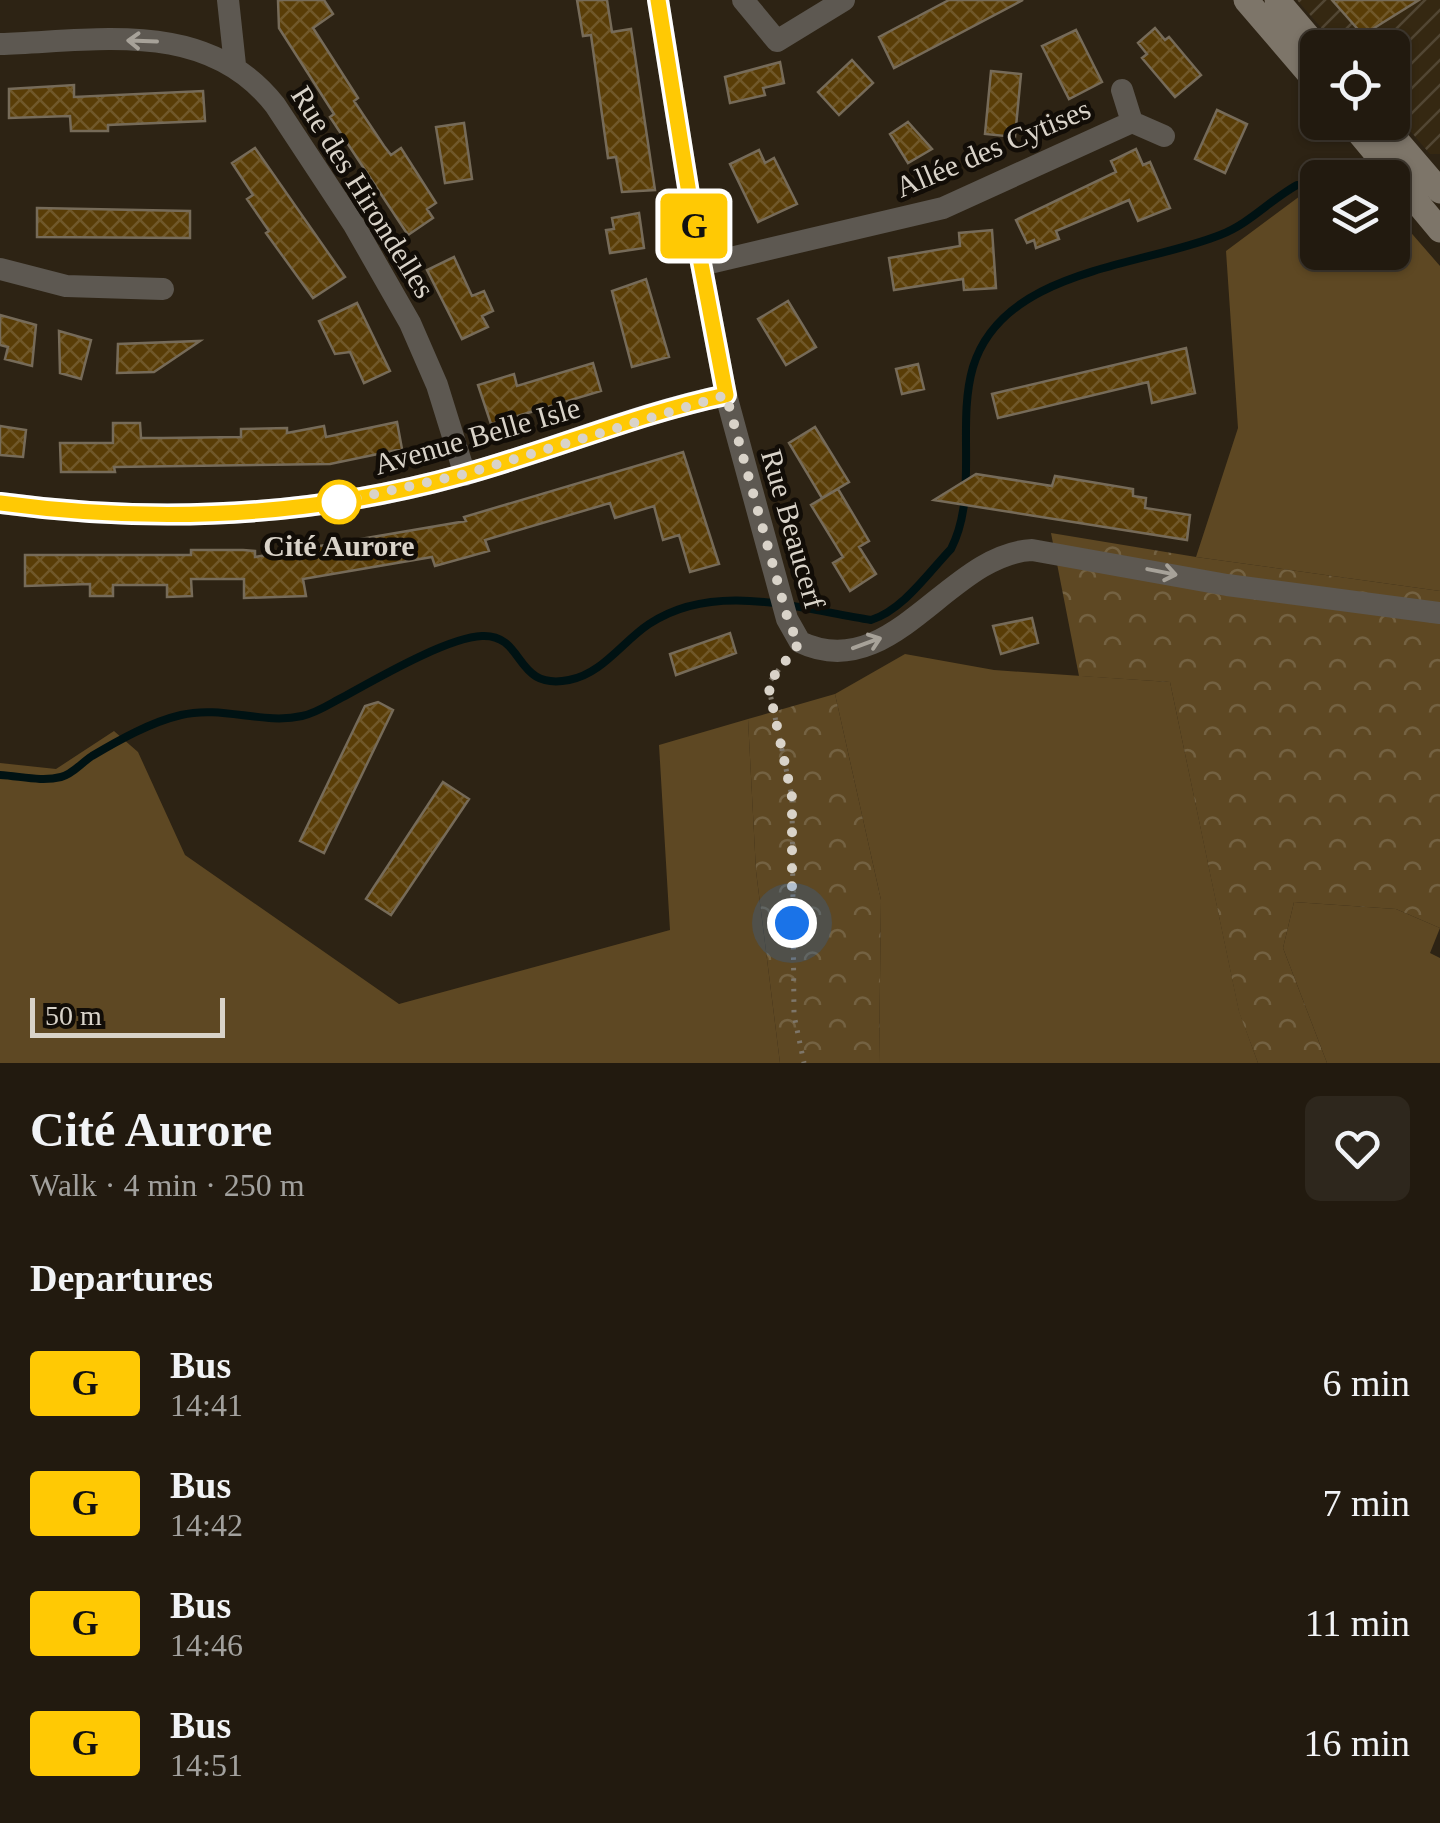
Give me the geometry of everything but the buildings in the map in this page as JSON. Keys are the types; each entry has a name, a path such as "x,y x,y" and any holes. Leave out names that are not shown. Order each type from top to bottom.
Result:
{"main road":[{"path":"1246,0 1300,63"},
{"path":"1277,0 1303,30"},
{"path":"1365,140 1440,230"},
{"path":"1397,140 1440,191"}],"street":[{"path":"228,0 235,65"},
{"name":"Rue Beaucerf","path":"658,0 700,265 726,395 787,619 800,642 828,652 863,646 902,627 994,560 1018,550 1062,552 1227,585 1440,612"},
{"path":"743,0 777,41 844,0"},
{"name":"Rue des Hirondelles","path":"0,44 154,41 184,44 235,65 275,105 387,280 437,385 465,474"},
{"name":"Allée des Cytises","path":"1122,90 1132,122"},
{"name":"Allée des Cytises","path":"700,265 944,208 1132,122 1164,136"},
{"path":"0,270 66,286 163,289"},
{"name":"Avenue Belle Isle","path":"0,504 105,514 191,516 318,506 465,474 726,395"}],"path":[{"path":"800,642 768,684 792,797 794,1016 804,1063"}],"shaded area":[{"path":"1297,0 1440,0 1440,154 1430,154 1410,131 1410,30 1323,30"}],"green space":[{"path":"1300,196 1300,270 1410,270 1410,232 1440,266 1440,591 1196,557 1238,428 1226,251"},
{"path":"1051,533 1440,591 1440,928 1396,909 1294,902 1283,948 1327,1063 1258,1063 1239,1012 1170,682 1079,676"},
{"path":"905,654 994,670 1170,682 1239,1011 1258,1063 879,1063 881,900 835,694"},
{"path":"835,694 881,900 879,1063 780,1063 756,871 748,719"},
{"path":"748,719 756,871 780,1063 0,1063 0,763 56,769 114,731 138,752 185,855 399,1004 670,930 659,745"},
{"path":"1294,902 1396,909 1440,928 1430,953 1440,958 1440,1063 1327,1063 1283,948"}],"waterway":[{"path":"0,775 61,777 124,738 181,715 308,715 412,660 468,638 496,638 528,670 551,681 581,677 649,624 701,603 758,601 871,620 883,615 914,590 951,549 964,506 966,412 973,367 989,335 1013,310 1078,276 1220,235 1300,185"}],"bus line":[{"name":"G","path":"0,503 144,516 318,506 465,474 726,395 658,0"}],"place":[{"name":"Cité Aurore","path":"339,502"}],"route":[{"path":"339,502 465,474 726,395 790,627 800,642 768,684 792,797 792,923"}]}
